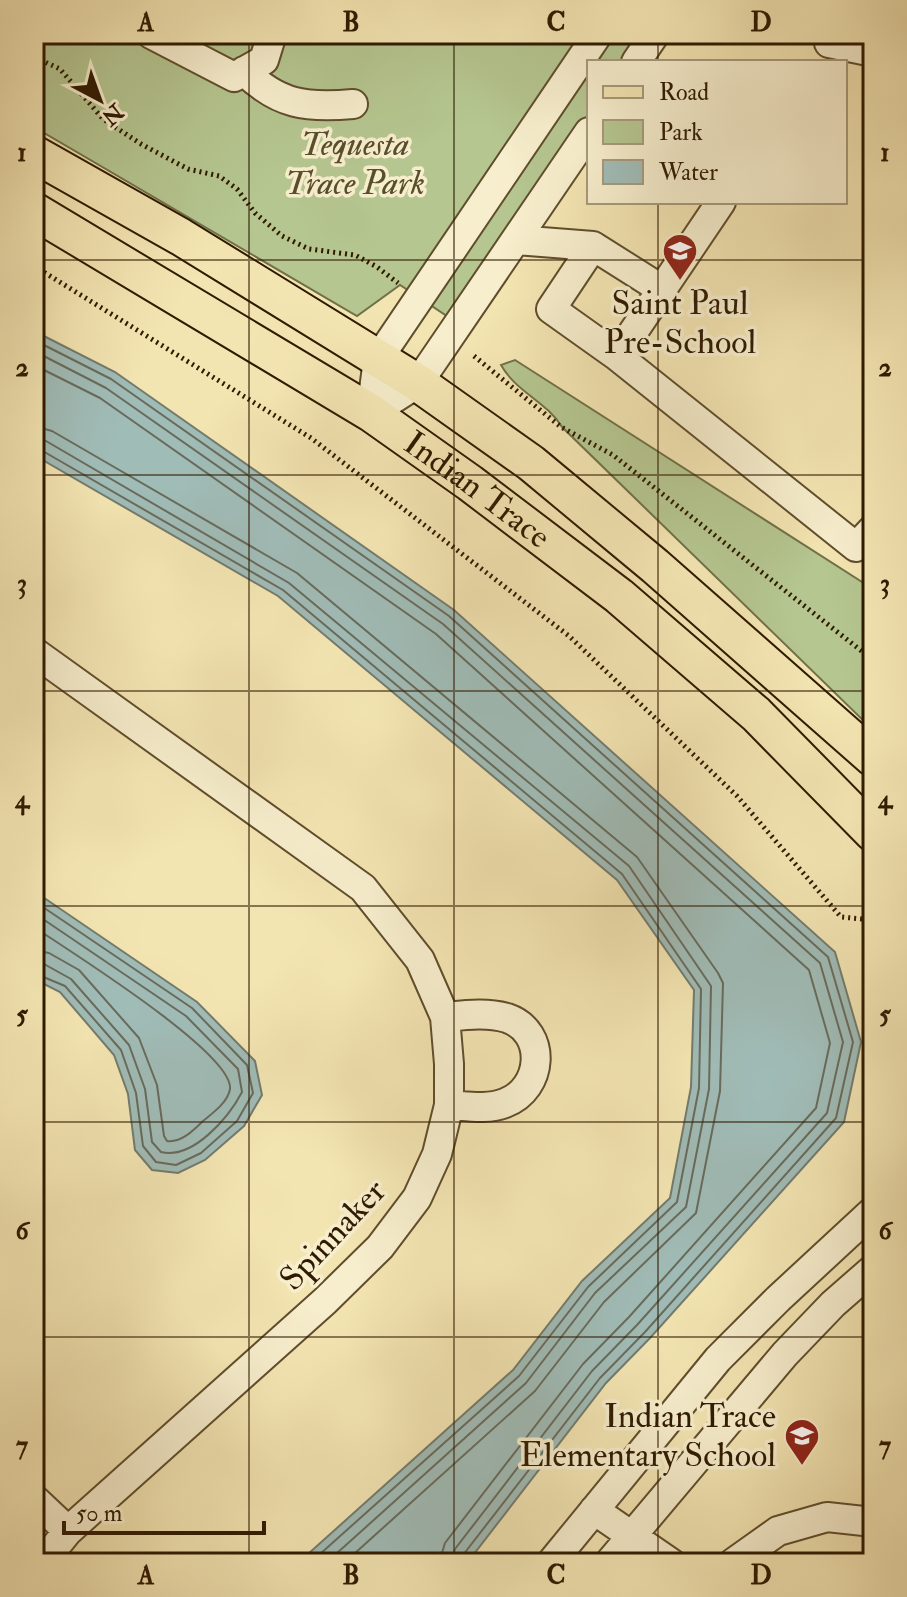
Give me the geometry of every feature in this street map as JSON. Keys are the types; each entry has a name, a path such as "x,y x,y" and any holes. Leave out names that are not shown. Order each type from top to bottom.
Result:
{"main road":[{"name":"Indian Trace","path":"34,154 181,237 418,383 531,463 655,566 873,758"},
{"name":"Indian Trace","path":"34,211 371,413 470,483 619,596 756,714 873,833"}],"street":[{"path":"151,34 234,77 264,60 272,34"},
{"path":"371,413 378,359 598,34"},
{"path":"637,60 655,34"},
{"path":"826,46 873,52"},
{"path":"244,71 262,88 288,101 317,107 353,104"},
{"path":"371,413 418,383 587,135"},
{"path":"617,356 720,204"},
{"path":"516,240 593,246 661,289"},
{"path":"593,246 551,309 617,356 856,547 873,529"},
{"name":"Spinnaker","path":"34,652 363,888 420,960 445,1017 449,1064 449,1105 437,1154 417,1198 380,1247 325,1301 68,1531 42,1563"},
{"path":"445,1017 482,1014 508,1018 525,1029 535,1046 537,1068 528,1087 506,1103 482,1107 449,1105"},
{"path":"551,1563 718,1359 873,1211"},
{"path":"609,1563 785,1354 833,1304 873,1269"},
{"path":"34,1499 68,1531"},
{"path":"594,1510 671,1563"},
{"path":"733,1563 778,1531 790,1527 827,1517 873,1522"}],"path":[{"path":"34,63 45,62 60,69 103,119 141,144 188,169 219,176 237,189 255,213 282,236 309,249 355,255 400,285 409,274"},
{"path":"34,266 311,438 569,636 737,796 841,917 873,920"},
{"path":"474,356 561,427 613,455 873,660"}],"green space":[{"name":"Tequesta Trace Park","path":"34,34 655,34 637,60 587,60 587,135 459,324 400,285 357,316 34,127"},
{"path":"515,360 873,589 873,730 556,418 515,383 501,365"}],"water":[{"path":"34,331 115,372 454,610 835,952 861,1042 844,1122 606,1383 467,1563 298,1563 513,1370 582,1281 670,1198 691,1087 694,990 617,880 278,596 34,455"},
{"path":"34,891 197,1002 255,1061 262,1095 244,1126 205,1160 178,1173 152,1170 135,1150 128,1094 114,1055 60,992 34,979"}],"place":[{"name":"Saint Paul Pre-School","path":"680,282"},
{"name":"Indian Trace Elementary School","path":"802,1467"}]}
